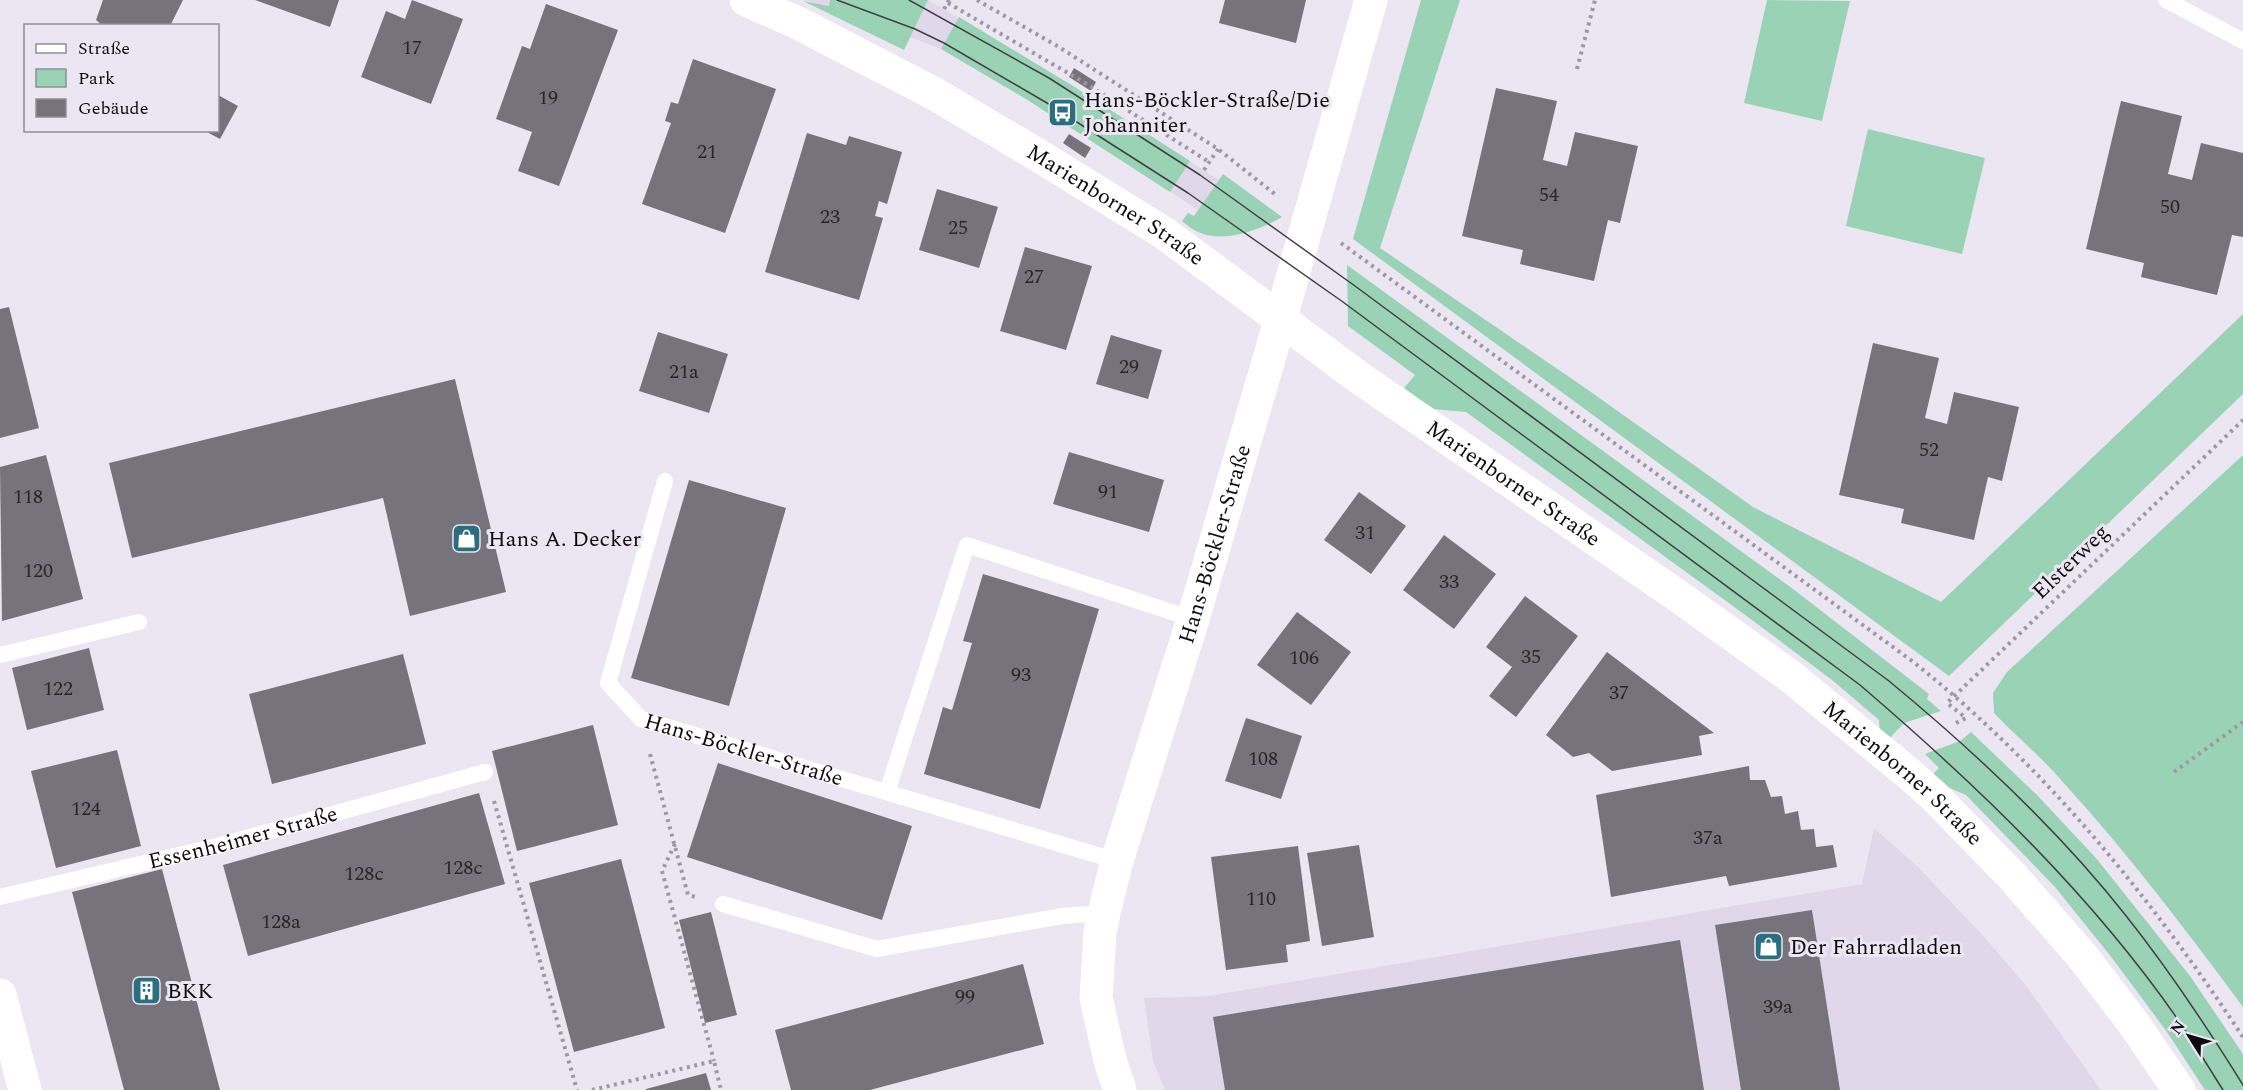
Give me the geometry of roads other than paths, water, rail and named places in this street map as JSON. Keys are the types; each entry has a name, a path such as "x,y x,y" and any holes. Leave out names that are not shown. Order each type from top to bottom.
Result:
{"street":[{"name":"Marienborner Straße","path":"746,0 798,23 907,79 1031,150 1164,233 1280,321 1790,676 1934,796 2003,867 2076,948 2134,1024 2179,1090"},
{"name":"Hans-Böckler-Straße","path":"1120,1090 1110,1060 1096,998 1100,932 1104,913 1117,861 1193,619 1371,0"},
{"path":"0,995 25,1090"}],"lane":[{"path":"2166,0 2243,41"},
{"name":"Hans-Böckler-Straße","path":"665,481 608,683 641,719 1117,861"},
{"path":"887,792 967,545 1193,619"},
{"path":"0,655 139,622"},
{"name":"Essenheimer Straße","path":"0,897 217,846 485,772"},
{"path":"723,904 878,949 1062,916 1104,913"}],"tram line":[{"path":"837,0 915,29 944,43 1047,103 1188,193 1343,302 1860,685 1990,803 2072,887 2147,977 2181,1024 2223,1090"},
{"path":"909,0 1049,78 1200,175 1355,286 1889,681 1953,735 2073,853 2143,937 2202,1020 2243,1085"}],"place":[{"name":"Hans-Böckler-Straße/Die Johanniter","path":"1063,113"},
{"name":"Hans A. Decker","path":"467,539"},
{"name":"Der Fahrradladen","path":"1769,947"},
{"name":"BKK","path":"146,991"}]}
